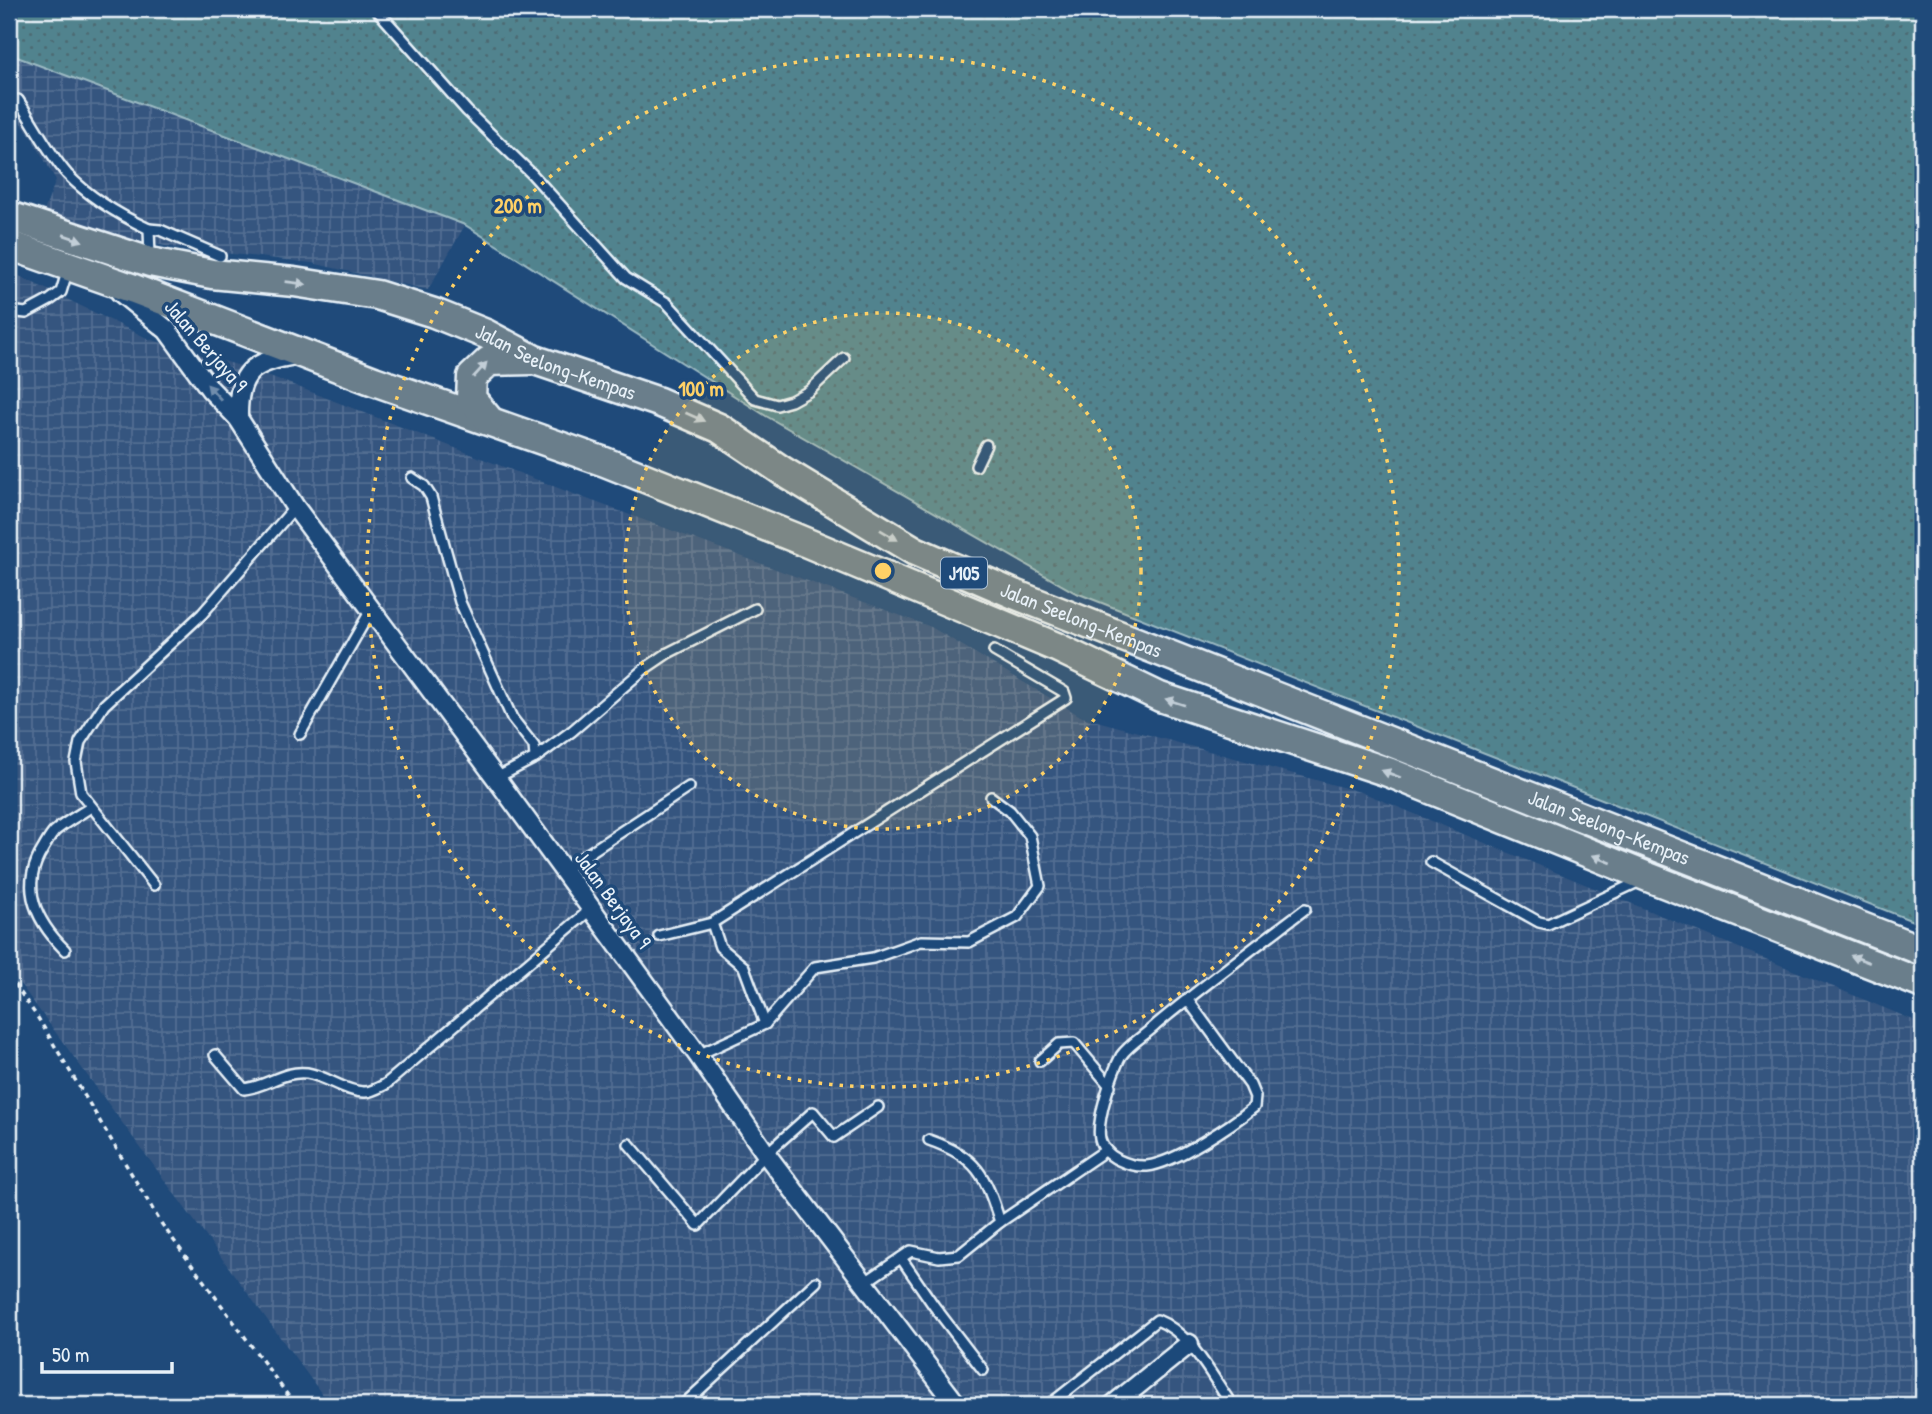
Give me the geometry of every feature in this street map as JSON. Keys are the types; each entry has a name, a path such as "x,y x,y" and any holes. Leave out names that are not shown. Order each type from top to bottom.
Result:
{"main road":[{"name":"Jalan Seelong–Kempas","path":"16,216 150,262 212,274 294,282 377,295 455,321 535,360 659,402 719,428 784,472 915,551 1014,594 1923,951"},
{"name":"Jalan Seelong–Kempas","path":"9,245 604,462 793,537 1056,647 1160,697 1388,772 1923,984"},
{"path":"489,420 471,398 472,377 489,361 535,360"}],"street":[{"name":"Jalan Berjaya 9","path":"106,281 167,330 210,389 238,418 295,507 592,909 766,1154 957,1405"},
{"name":"Jalan Berjaya 9","path":"238,418 238,397 244,380 259,364 271,358 303,354"},
{"path":"1113,1405 1189,1344"}],"lane":[{"path":"376,9 467,111 532,174 626,278 667,303 755,399 776,405 791,401 809,391 844,358"},
{"path":"18,100 68,174 85,190 122,217 220,256"},
{"path":"149,229 150,262"},
{"path":"9,311 26,313 50,300 61,292 69,268"},
{"path":"976,466 986,445"},
{"path":"412,478 424,486 431,497 460,602 513,718 534,746 535,758"},
{"path":"154,885 81,793 76,773 80,742 104,705 202,614 295,507"},
{"path":"299,734 372,608"},
{"path":"496,778 535,758 572,731 667,653 755,609"},
{"path":"659,936 712,923 1066,698 1064,692 994,651"},
{"path":"563,870 689,787"},
{"path":"698,1055 765,1024 816,967 873,957 921,941 969,942 1017,917 1041,887 1030,836 1010,811 991,797"},
{"path":"65,950 48,933 36,910 30,887 34,863 54,832 91,807"},
{"path":"1431,862 1539,922 1548,924 1648,877"},
{"path":"215,1055 244,1088 258,1087 278,1077 304,1073 323,1076 365,1093 386,1084 592,909"},
{"path":"1187,999 1250,1085 1255,1097 1254,1107 1236,1121 1179,1154 1149,1166 1124,1164 1106,1150 1100,1139 1105,1098 1122,1055 1187,999 1305,909"},
{"path":"712,923 720,947 744,967 765,1024"},
{"path":"1040,1061 1059,1044 1074,1043 1110,1086"},
{"path":"629,1144 698,1226 766,1154 813,1112 834,1138 878,1107"},
{"path":"929,1140 953,1149 978,1170 985,1179 1000,1222"},
{"path":"864,1283 911,1251 939,1257 959,1255 1000,1222 1106,1150"},
{"path":"901,1258 983,1370"},
{"path":"683,1405 816,1282"},
{"path":"1049,1405 1157,1320 1170,1325 1189,1344 1232,1405"}],"path":[{"path":"9,976 38,1018 161,1223 295,1405"}],"shaded area":[{"path":"9,54 465,225 428,290 312,263 170,247 101,233 44,211 56,180 29,133 9,109"},
{"path":"9,271 149,339 257,371 571,493 931,627 1082,717 1364,793 1923,1024 1923,1405 330,1405 9,969"}],"green space":[{"path":"9,9 1923,9 1923,925 1074,592 766,416 465,225 9,54"}]}
